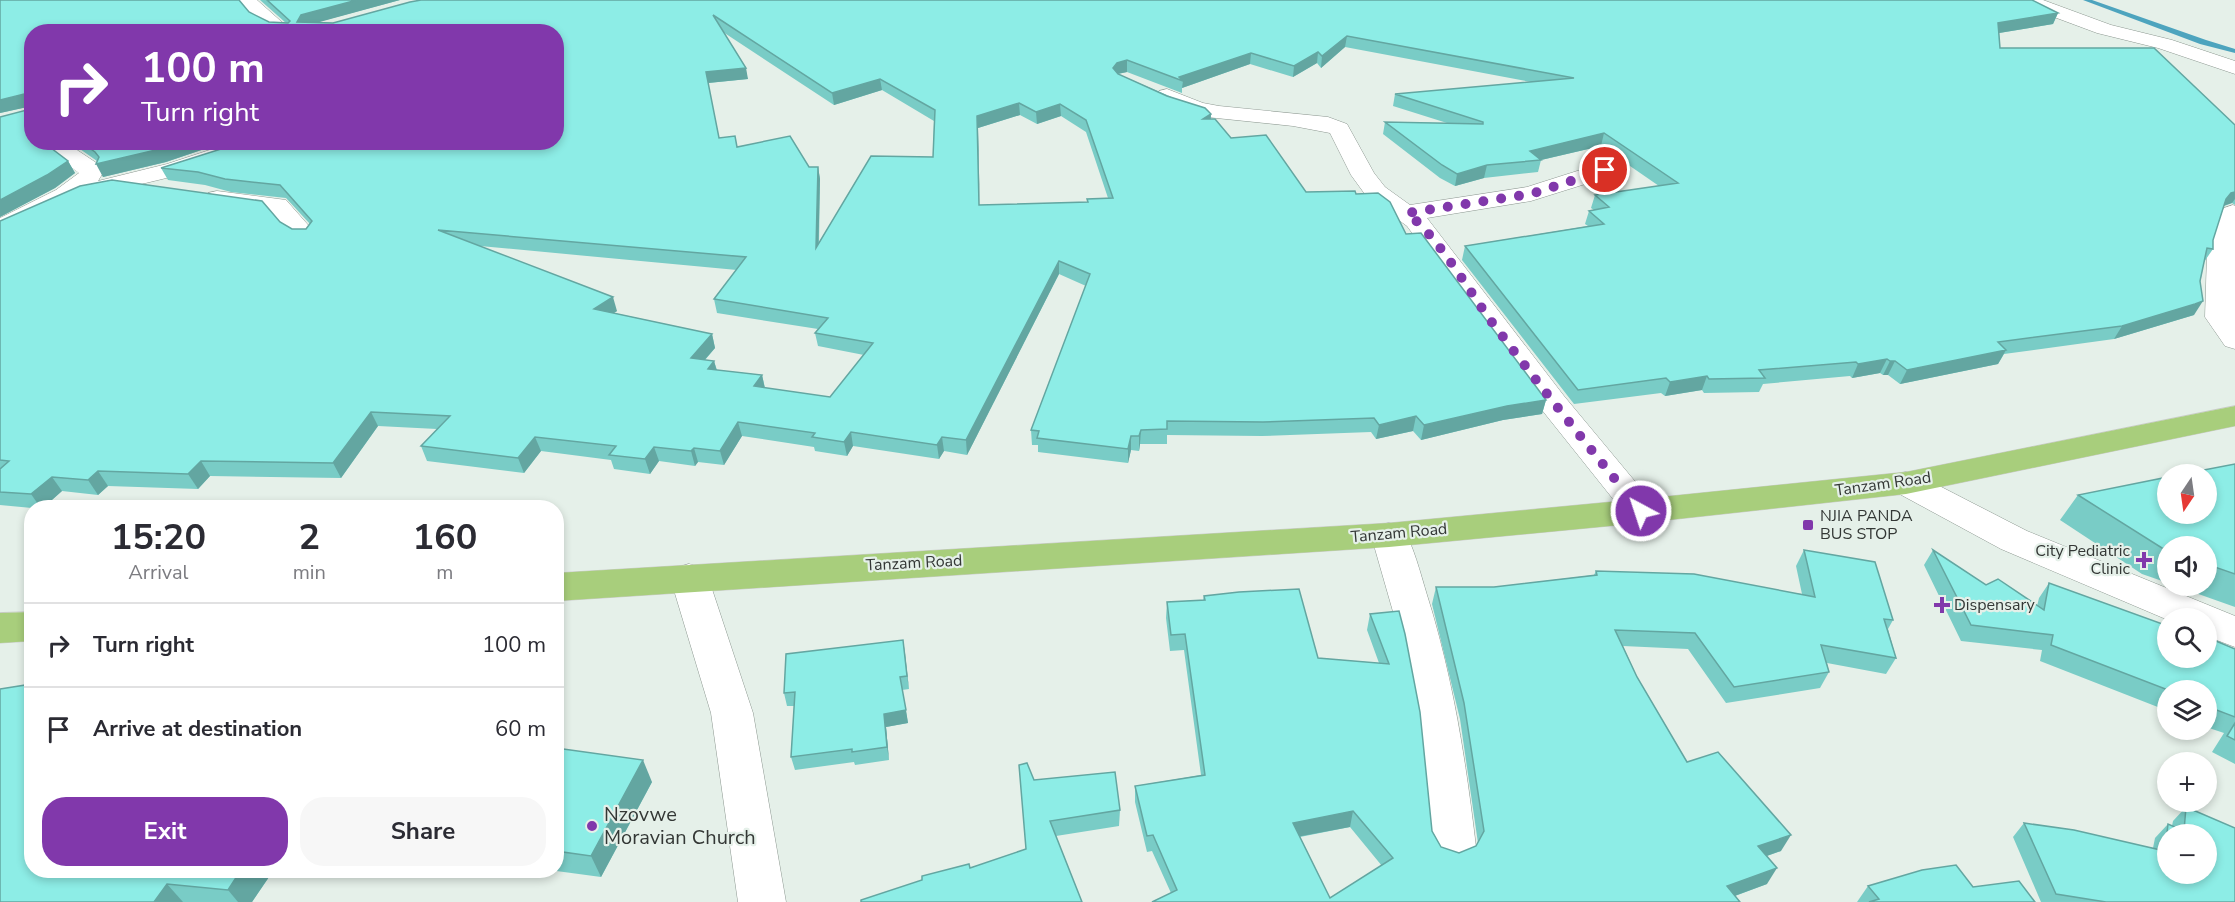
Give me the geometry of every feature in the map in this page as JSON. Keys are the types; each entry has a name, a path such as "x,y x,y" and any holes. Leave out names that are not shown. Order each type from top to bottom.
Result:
{"highway":[{"name":"Tanzam Road","path":"564,586 1389,535 1641,511 1906,483 2235,416"},
{"path":"0,628 24,626"}],"street":[{"path":"247,0 258,13 273,24"},
{"path":"2026,0 2104,29 2165,44 2235,68"},
{"path":"1145,87 1208,111 1328,124 1339,129 1376,192 1416,221 1458,273 1553,403 1641,511"},
{"path":"0,228 60,197 90,178 92,171 60,150"},
{"path":"60,197 175,169 235,150"},
{"path":"1407,213 1531,194 1605,170"},
{"path":"117,182 230,201 277,205 303,234"},
{"path":"2233,213 2220,255 2219,317 2235,340"},
{"path":"1906,483 2014,540 2177,608"},
{"path":"1389,535 1406,580 1429,667 1446,763 1453,847"},
{"path":"689,577 732,713 762,902"},
{"path":"2217,625 2235,632"}],"building":[{"path":"0,0 239,0 249,12 269,22 288,23 290,21 267,0 357,0 301,15 297,22 333,23 421,0 2032,0 2058,13 1998,23 2000,48 2154,48 2235,125 2235,192 2226,199 2213,240 2213,249 2207,248 2200,281 2203,301 2122,326 1998,342 2006,350 1907,370 1895,361 1887,359 1858,364 1856,362 1759,370 1765,378 1709,379 1707,376 1670,382 1666,378 1578,390 1465,246 1604,224 1589,211 1609,207 1595,195 1678,183 1604,133 1530,151 1541,160 1487,165 1457,174 1385,122 1483,124 1483,122 1395,94 1574,78 1347,36 1322,56 1318,52 1294,66 1251,53 1179,77 1183,81 1127,60 1117,63 1113,68 1118,74 1167,96 1205,108 1211,114 1203,119 1215,119 1231,138 1266,135 1306,192 1378,193 1390,202 1406,234 1421,233 1546,400 1507,406 1424,425 1416,416 1379,425 1374,418 1263,422 1167,421 1167,429 1141,430 1139,436 1131,436 1128,449 1037,438 1039,431 1031,430 1090,274 1059,261 966,440 942,437 937,445 851,432 844,442 812,437 815,433 738,422 720,451 654,447 645,459 609,455 616,446 535,437 518,458 421,446 450,416 371,412 333,463 201,461 188,474 98,471 88,480 52,477 31,494 0,492 0,469 9,461 0,460 0,221 80,186 112,180 262,201 280,222 292,229 306,229 312,221 280,185 225,179 198,172 161,168 218,150 564,150 564,24 24,24 24,94 0,100","holes":["713,15 832,93 880,79 935,110 933,157 871,156 816,248 818,167 809,167 790,136 737,147 735,136 719,138 706,72 746,68","1019,103 1036,112 1060,104 1086,120 1113,198 1087,199 1088,202 979,205 977,116","438,230 746,257 714,299 828,318 815,333 873,343 830,397 754,386 762,375 708,369 714,361 691,358 712,334 594,309 613,297"]},
{"path":"24,111 24,150 54,150 68,161 0,200 0,117"},
{"path":"92,150 156,150 96,164 99,157"},
{"path":"2235,464 2235,574 2217,568 2217,536 2157,536 2157,545 2078,495 2157,479 2157,524 2217,524 2217,467"},
{"path":"1804,550 1875,562 1893,620 1884,619 1896,658 1821,645 1829,672 1734,687 1695,633 1615,630 1637,677 1687,762 1718,752 1791,835 1758,846 1777,868 1727,886 1740,902 1152,902 1177,890 1153,835 1147,836 1135,786 1205,775 1185,634 1171,635 1167,602 1205,600 1204,596 1239,592 1299,589 1318,658 1389,664 1370,614 1399,611 1420,712 1432,831 1441,847 1459,853 1476,846 1484,831 1464,703 1436,587 1494,587 1597,575 1596,571 1694,574 1815,597","holes":["1353,811 1393,858 1330,898 1293,823"]},
{"path":"1933,550 1986,585 1998,579 2044,610 2049,583 2157,622 2157,668 2217,668 2217,641 2235,649 2235,717 2217,710 2217,680 2157,680 2157,686 2051,645 2053,635 1971,625"},
{"path":"903,640 907,676 900,677 906,710 884,714 887,747 791,757 795,692 784,693 786,654"},
{"path":"24,685 24,878 236,878 228,890 167,884 154,902 0,902 0,689"},
{"path":"2235,723 2235,740 2227,736"},
{"path":"564,749 643,760 591,856 564,852"},
{"path":"1027,763 1034,780 1115,772 1120,810 1050,821 1082,902 861,902 861,900 922,880 922,876 969,864 970,868 1026,849 1019,765"},
{"path":"2186,812 2198,812 2235,828 2235,902 2106,902 2056,894 2024,823 2074,830 2157,849 2157,884 2217,884 2217,824 2185,824"},
{"path":"1956,865 1973,887 2019,881 2035,902 1869,902 1879,899 1868,886 1922,870"}],"waterway":[{"path":"2086,0 2203,42 2235,51"}],"place":[{"name":"NJIA PANDA BUS STOP","path":"1808,525"},
{"name":"City Pediatric Clinic","path":"2144,560"},
{"name":"Dispensary","path":"1942,605"},
{"name":"Nzovwe Moravian Church","path":"592,826"}],"route":[{"path":"1605,170 1531,194 1407,213 1458,273 1553,403 1641,511"}]}
